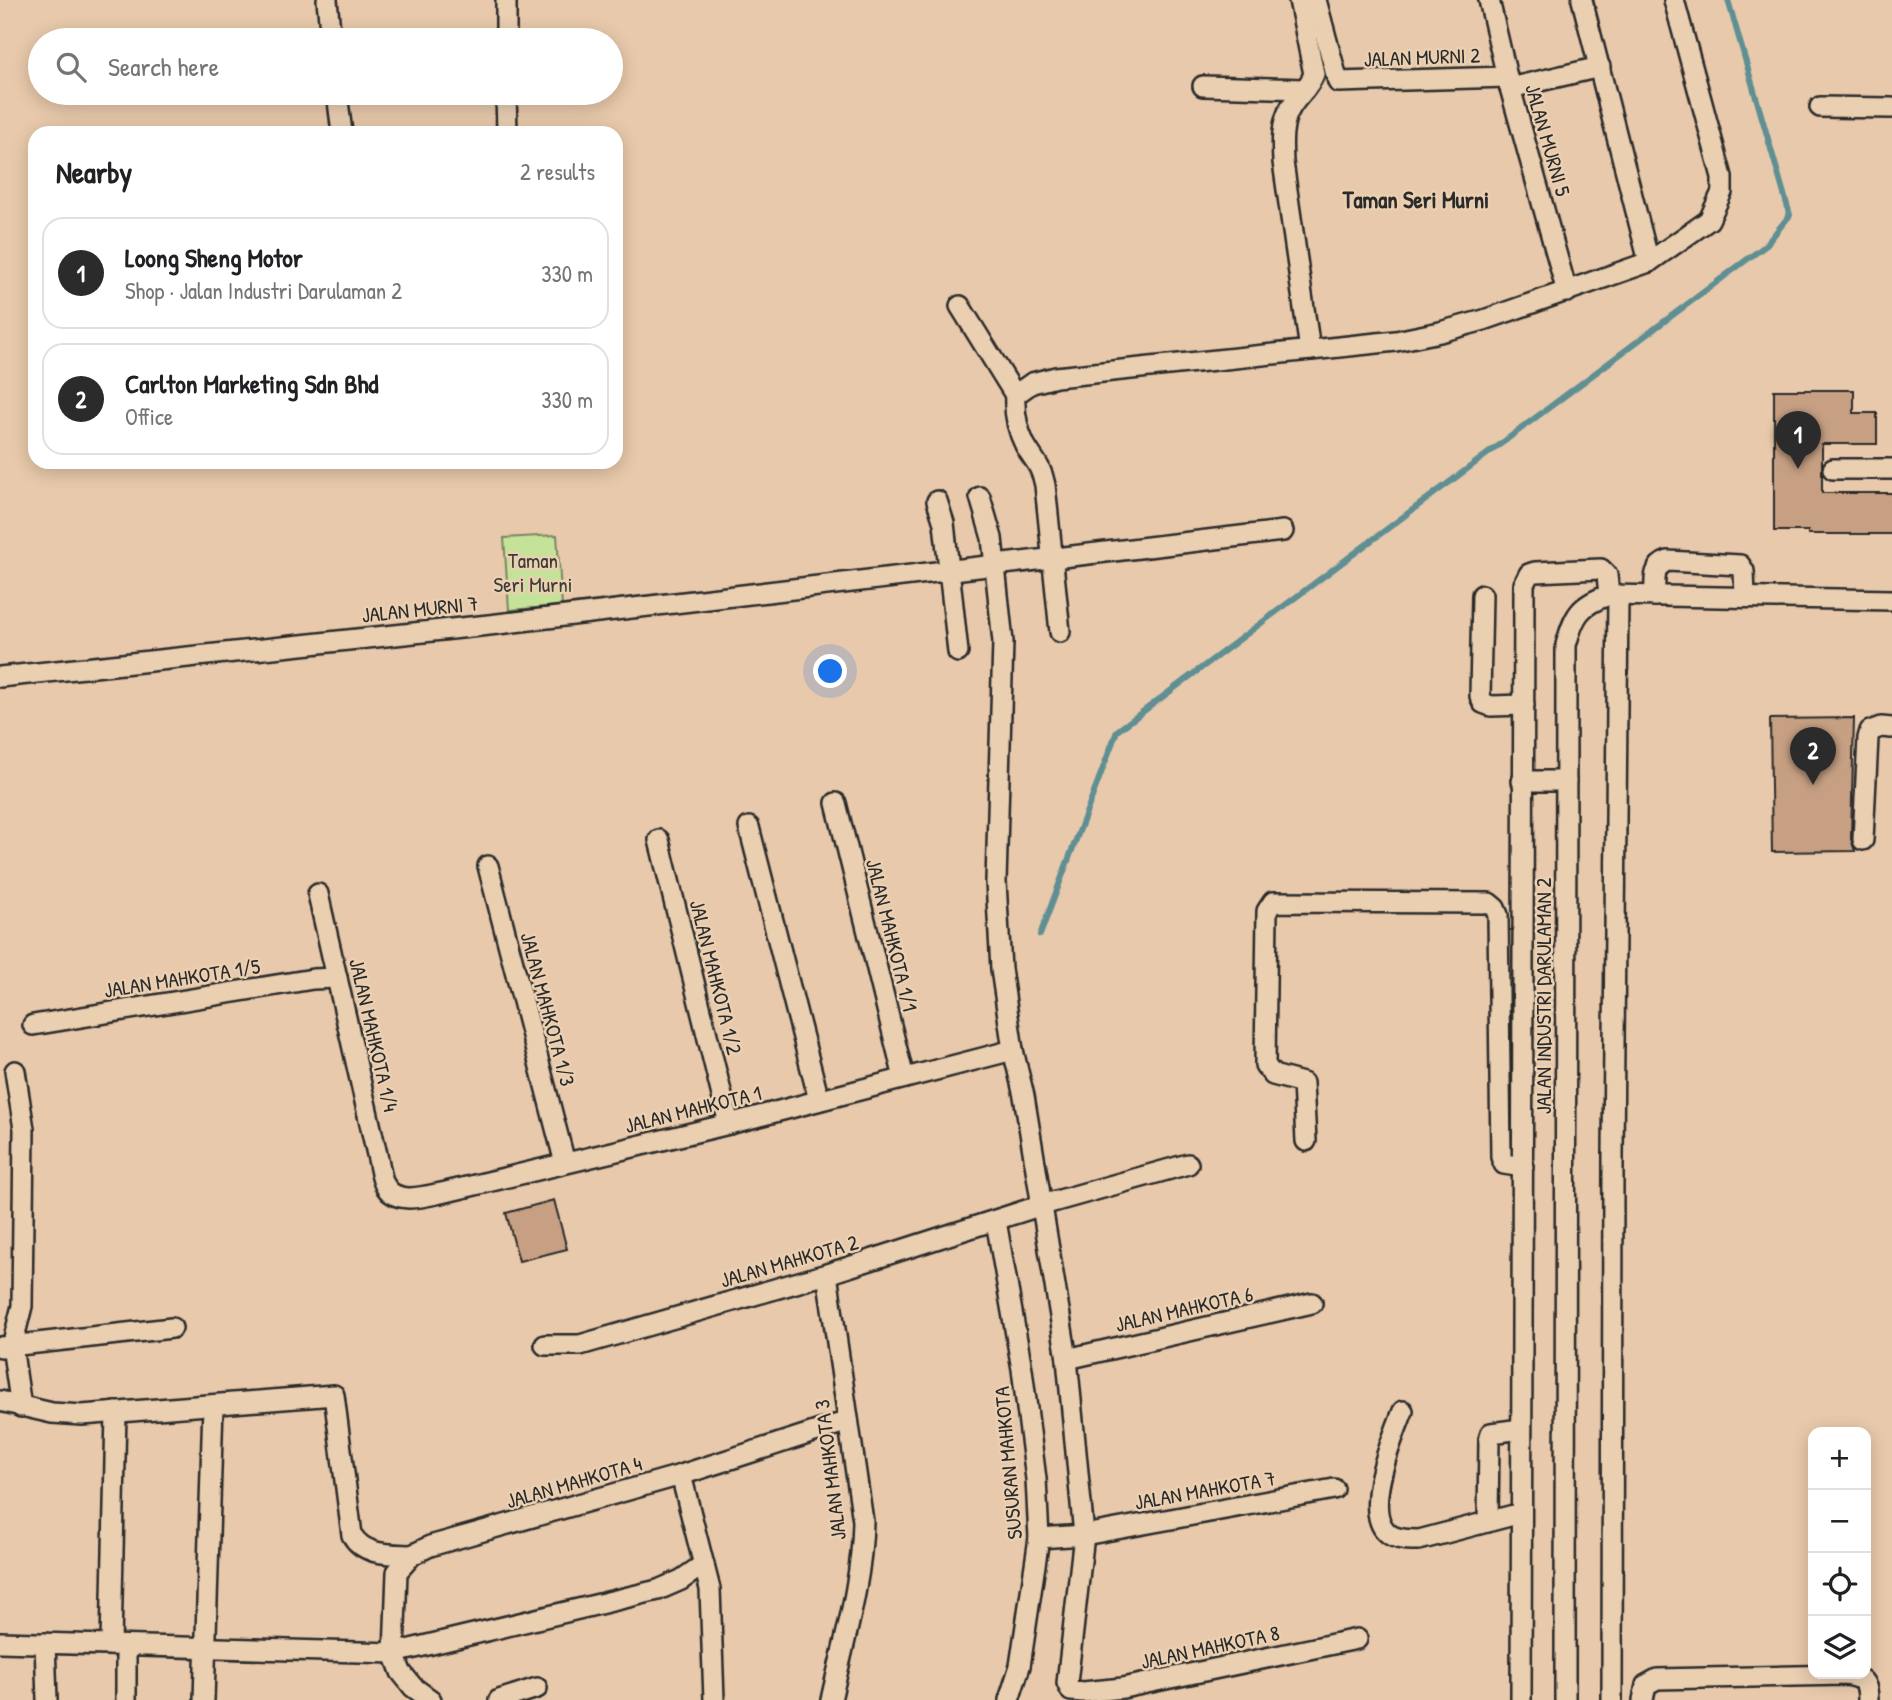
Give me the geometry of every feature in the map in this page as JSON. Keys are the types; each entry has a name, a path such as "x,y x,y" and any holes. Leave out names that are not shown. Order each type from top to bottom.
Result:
{"street":[{"path":"327,0 330,28"},
{"path":"506,0 506,28"},
{"path":"1299,0 1314,75 1289,108 1282,139 1285,191 1310,350"},
{"name":"JALAN MURNI 2","path":"1316,0 1338,82 1509,83 1600,67"},
{"name":"JALAN MURNI 5","path":"1489,0 1567,292"},
{"path":"1582,0 1649,262"},
{"path":"1015,395 1032,383 1056,377 1396,341 1440,332 1567,292 1649,262 1709,220 1723,192 1722,177 1674,0"},
{"path":"1203,86 1305,89"},
{"path":"338,105 341,126"},
{"path":"506,105 507,126"},
{"path":"1820,107 1892,108"},
{"path":"960,306 1015,395 1014,411 1025,445 1042,469 1060,632"},
{"path":"1833,469 1892,469"},
{"path":"980,497 990,529 996,565 1003,642 996,882 1001,969 1067,1359 1084,1535"},
{"path":"937,501 944,523 958,652"},
{"name":"JALAN MURNI 7","path":"0,677 489,625 1283,531"},
{"path":"1655,596 1656,569 1668,561 1740,565 1744,571 1745,597"},
{"path":"1521,1700 1524,584 1526,578 1535,572 1601,569 1607,575 1614,595 1612,1700"},
{"path":"1482,595 1480,696 1483,703 1491,706 1524,705"},
{"path":"1614,595 1892,600"},
{"name":"JALAN INDUSTRI DARULAMAN 2","path":"1565,1700 1566,645 1574,618 1595,600 1614,595"},
{"path":"1863,840 1868,738 1870,731 1881,727 1892,728"},
{"path":"1522,781 1566,781"},
{"name":"JALAN MAHKOTA 1/1","path":"836,803 904,1079"},
{"path":"749,827 819,1100"},
{"name":"JALAN MAHKOTA 1/2","path":"659,840 729,1124"},
{"name":"JALAN MAHKOTA 1/3","path":"488,866 565,1163"},
{"name":"JALAN MAHKOTA 1/4","path":"318,894 386,1187"},
{"path":"1306,1141 1303,1083 1273,1075 1265,1065 1269,906 1273,902 1489,903 1498,915 1501,1157 1504,1164 1523,1167"},
{"name":"JALAN MAHKOTA 1/5","path":"33,1025 313,979 337,978"},
{"name":"JALAN MAHKOTA 1","path":"386,1187 396,1196 414,1199 729,1124 1013,1051"},
{"path":"15,1071 24,1129 22,1306 6,1346 21,1406"},
{"name":"JALAN MAHKOTA 2","path":"545,1345 580,1345 827,1274 1042,1205 1188,1164"},
{"name":"SUSURAN MAHKOTA","path":"996,1221 1022,1369 1039,1538 1020,1666 1009,1700"},
{"name":"JALAN MAHKOTA 3","path":"827,1274 863,1521 862,1555 831,1700"},
{"name":"JALAN MAHKOTA 6","path":"1067,1359 1312,1303"},
{"path":"6,1346 172,1328"},
{"path":"0,1401 52,1413 82,1415 334,1395 352,1535 357,1544 368,1551 412,1555"},
{"path":"204,1700 213,1405"},
{"path":"116,1412 118,1645 126,1700"},
{"path":"1403,1412 1381,1473 1378,1491 1379,1511 1384,1528 1391,1535 1404,1540 1419,1540 1521,1513"},
{"name":"JALAN MAHKOTA 4","path":"412,1555 430,1546 681,1475 848,1421"},
{"path":"1488,1522 1491,1433 1521,1429"},
{"path":"681,1475 710,1589 715,1700"},
{"name":"JALAN MAHKOTA 7","path":"1039,1538 1084,1535 1334,1489"},
{"name":"JALAN MAHKOTA 8","path":"1084,1535 1067,1683 1071,1691 1124,1688 1357,1639"},
{"path":"412,1555 397,1572 394,1653 401,1672 413,1687 431,1700"},
{"path":"0,1642 394,1653 657,1590 681,1580 704,1563"},
{"path":"45,1643 47,1700"},
{"path":"1643,1700 1646,1685 1657,1679 1845,1675 1857,1676 1863,1680 1868,1687 1868,1700"},
{"path":"499,1700 537,1688"}],"green space":[{"name":"Taman Seri Murni","path":"557,535 562,606 509,610 504,538"}],"building":[{"path":"1774,390 1854,390 1854,413 1877,413 1877,444 1822,444 1822,493 1892,493 1892,534 1808,534 1808,531 1774,531"},
{"path":"1854,718 1851,839 1855,851 1772,852 1770,719"},
{"path":"554,1200 567,1249 519,1261 506,1213"}],"waterway":[{"path":"1040,935 1117,731 1765,246 1790,215 1728,0"}],"place":[{"name":"Loong Sheng Motor","path":"1798,469"},
{"name":"Carlton Marketing Sdn Bhd","path":"1813,785"}],"district":[{"name":"Taman Seri Murni","path":"1416,199"}]}
